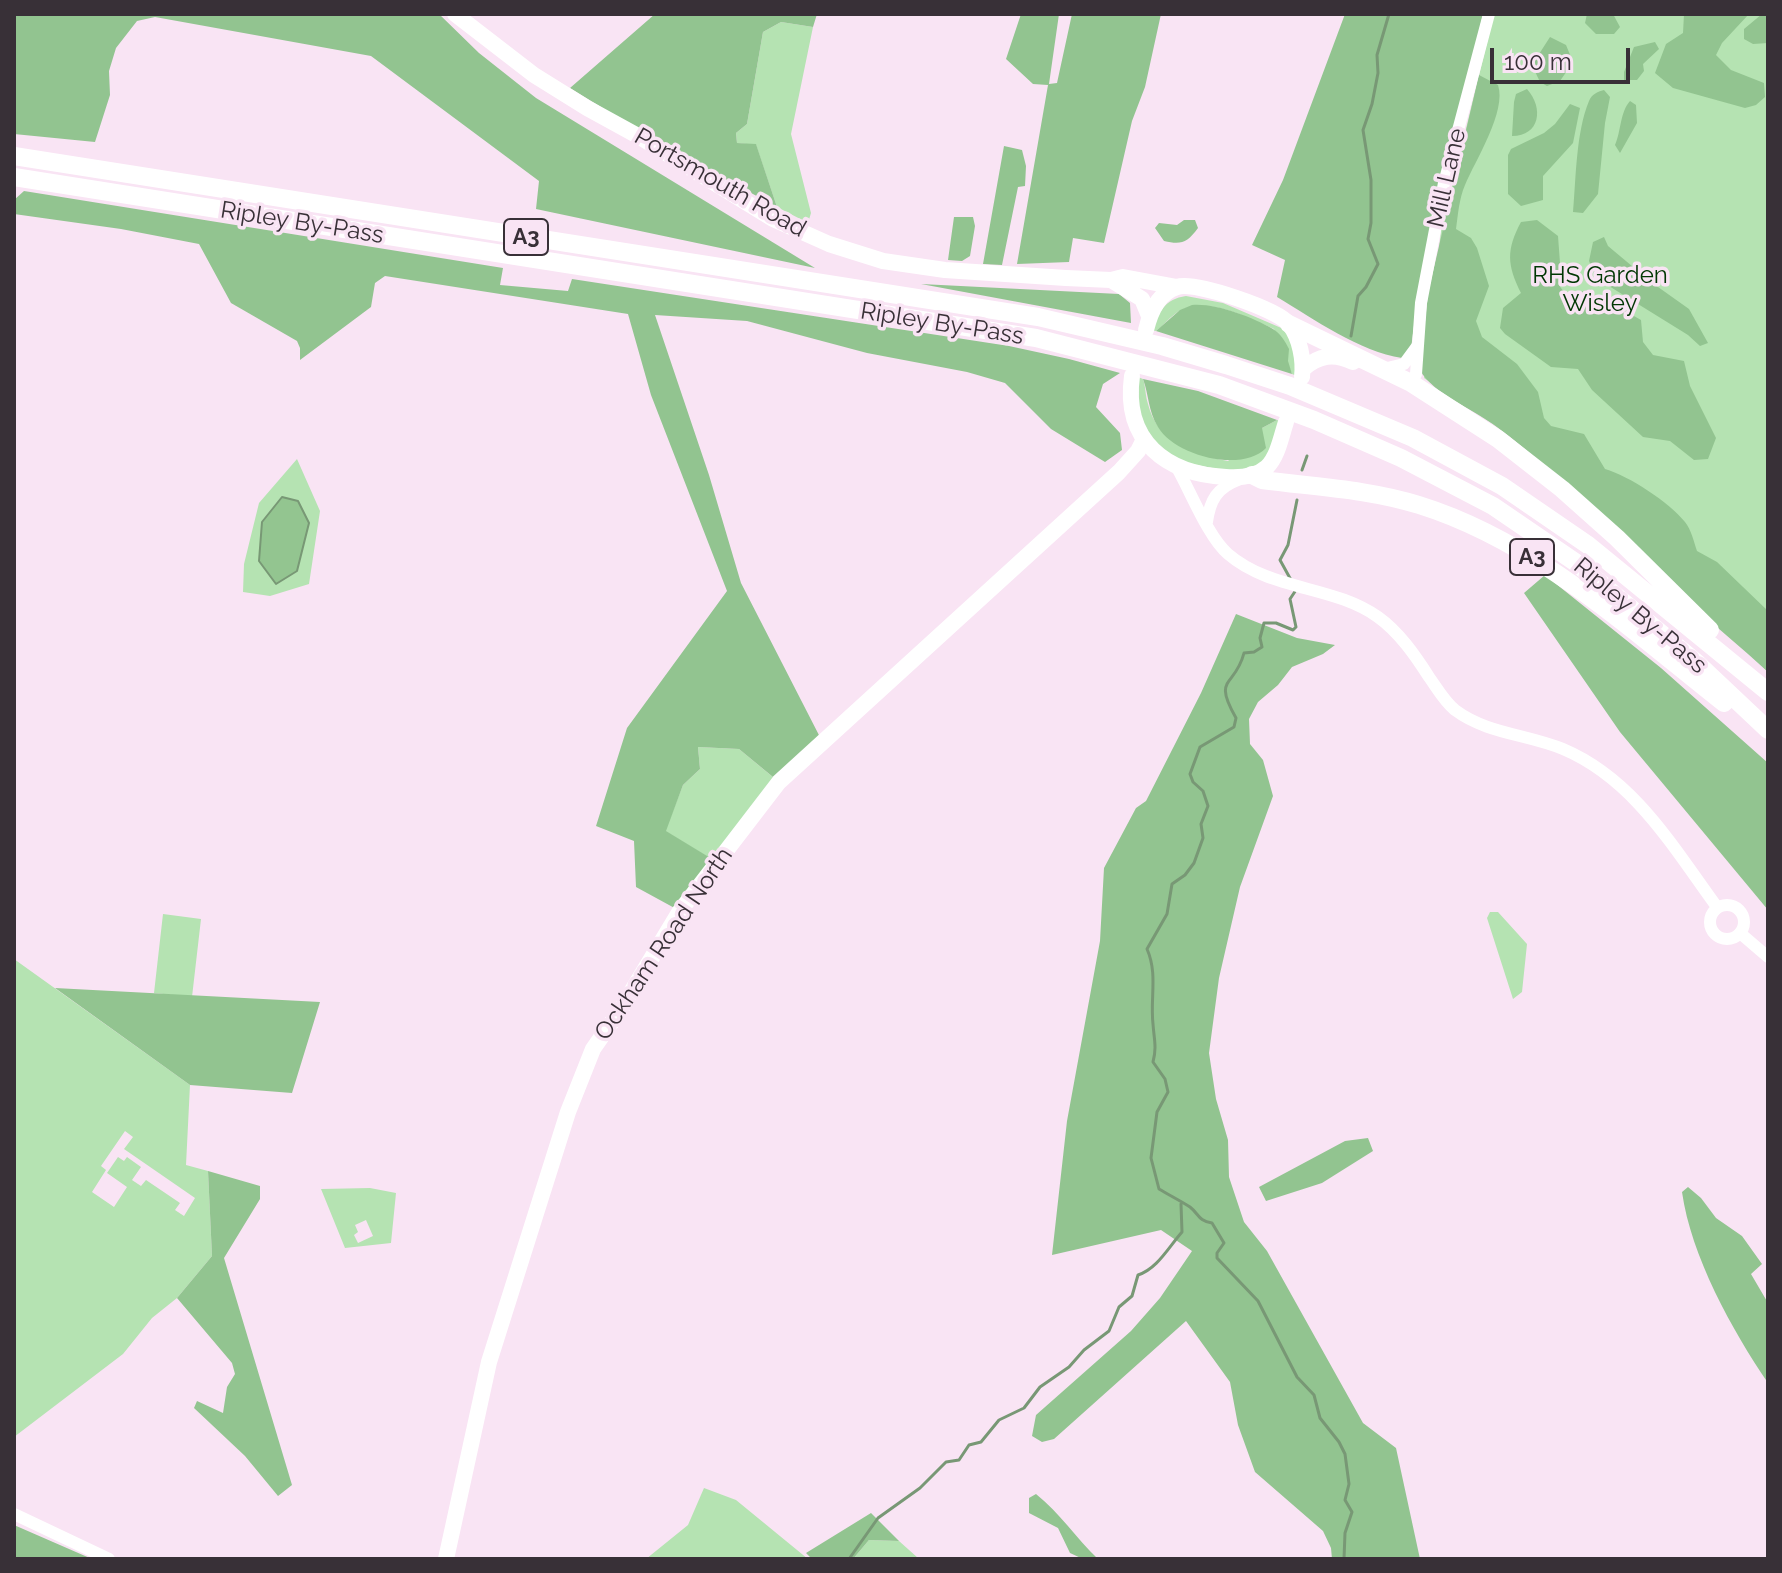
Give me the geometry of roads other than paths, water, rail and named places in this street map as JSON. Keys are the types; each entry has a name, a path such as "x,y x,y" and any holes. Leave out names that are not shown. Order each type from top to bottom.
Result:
{"highway":[{"name":"Ripley By-Pass","path":"14,156 1038,317 1141,329 1162,346 1298,378 1320,398 1413,438 1502,486 1588,545 1768,689"},
{"name":"Ripley By-Pass","path":"14,177 1036,338 1128,368 1153,367 1219,385 1285,415 1314,420 1401,458 1493,506 1575,562 1655,627 1768,732"},
{"name":"A3","path":"1289,324 1411,383 1498,439 1562,489 1617,538 1768,689"},
{"name":"A3","path":"1246,477 1392,498 1438,511 1482,530 1537,560 1768,732"}],"main road":[{"name":"Portsmouth Road","path":"455,14 534,75 587,108 773,219 829,244 883,261 931,269 1111,280 1123,277 1177,287 1187,285 1243,301 1277,315 1289,324"},
{"path":"1111,280 1142,299 1141,329"},
{"path":"1141,329 1163,295 1177,287"},
{"path":"1289,324 1301,350 1298,378"},
{"path":"1298,378 1322,357 1337,356 1401,387 1411,383"},
{"path":"1128,368 1132,408 1144,439 1169,462 1201,474 1246,477 1266,468 1273,459 1285,415"},
{"name":"Ockham Road North","path":"446,1559 489,1362 581,1074 600,1038 680,911 779,782 1119,472 1138,451 1144,439"},
{"name":"Ockham Road North","path":"1119,472 1141,462 1169,462"}],"street":[{"name":"Mill Lane","path":"1411,383 1416,374 1421,303 1444,183 1489,14"},
{"path":"1383,369 1404,364 1418,345"},
{"path":"1169,462 1228,554 1249,569 1271,579 1348,599 1380,618 1401,639 1448,703 1465,717 1483,726 1561,748 1595,765 1620,785 1663,831 1717,907"},
{"path":"1207,522 1214,495 1224,485 1246,477"},
{"path":"1728,904 1742,913 1744,923 1740,933 1727,939 1714,934 1709,919 1717,907 1728,904"},
{"path":"1740,933 1768,957"},
{"path":"14,1514 109,1559"}],"waterway":[{"path":"1351,336 1358,296 1378,264 1368,239 1371,180 1363,130 1372,104 1378,73 1377,55 1389,14"},
{"path":"1302,470 1307,456"},
{"path":"1291,580 1280,560 1288,545 1297,500"},
{"path":"1296,590 1290,599 1296,627 1293,630 1276,623 1264,623 1260,638 1262,647 1244,653 1226,688 1229,705 1236,718 1234,727 1200,747 1190,774 1193,782 1203,791 1208,806 1201,824 1203,838 1194,863 1185,875 1172,884 1167,914 1147,949 1153,977 1153,1062 1165,1079 1168,1092 1157,1112 1151,1158 1159,1189 1190,1207 1204,1221 1212,1223 1224,1243 1217,1258 1258,1301 1297,1377 1314,1395 1320,1418 1345,1454 1349,1484 1345,1500 1352,1512 1345,1533 1344,1559"},
{"path":"849,1559 878,1518 920,1488 946,1462 959,1460 969,1445 981,1442 999,1420 1024,1408 1040,1387 1069,1367 1084,1350 1109,1331 1119,1307 1132,1296 1138,1275 1157,1263 1182,1232 1181,1204"}],"park label":[{"name":"RHS Garden Wisley","path":"1600,290"}]}
